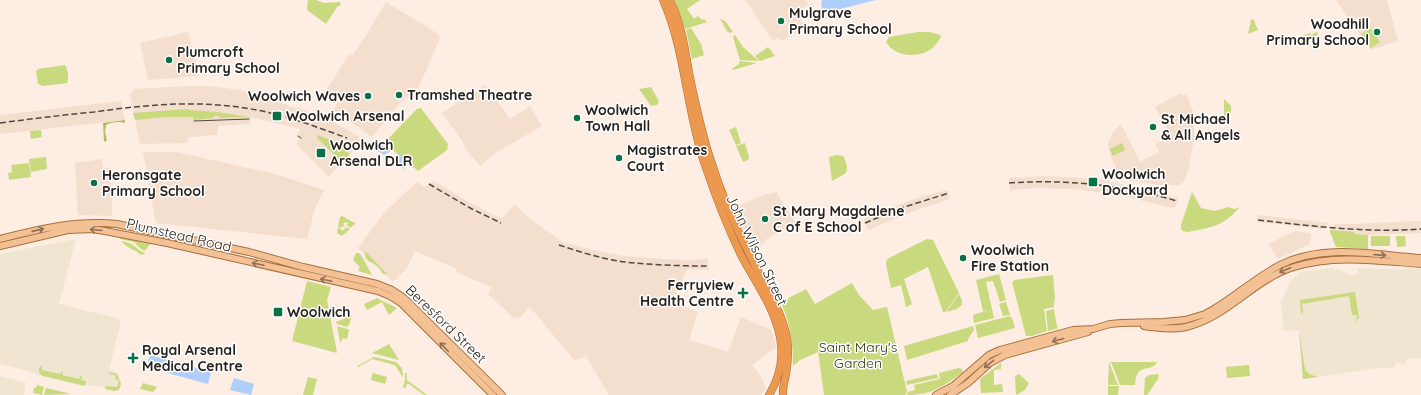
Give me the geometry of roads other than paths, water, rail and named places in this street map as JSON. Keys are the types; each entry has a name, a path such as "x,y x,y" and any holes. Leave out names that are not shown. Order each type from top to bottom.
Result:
{"highway":[{"name":"John Wilson Street","path":"663,0 676,37 690,111 704,164 742,255 767,301 777,324 780,338 781,363 776,381 769,395"},
{"name":"John Wilson Street","path":"670,0 683,40 700,122 712,165 736,228 776,304 783,323 788,353 783,395"}],"main road":[{"name":"Plumstead Road","path":"0,239 59,225 95,222 117,224 254,253 292,264 344,276"},
{"name":"Plumstead Road","path":"0,246 55,232 92,229 167,243 352,285"},
{"path":"936,395 953,386 989,355 1000,350 1073,330 1093,329 1110,324 1121,323 1185,320 1210,311 1275,268 1306,255 1335,252 1421,258"},
{"path":"950,395 968,383 990,363 1005,355 1015,352 1114,325 1181,328 1193,325 1220,313 1272,277 1294,267 1343,260 1368,260 1421,264"},
{"name":"Beresford Street","path":"344,276 377,284 392,290 404,298 493,395"},
{"name":"Beresford Street","path":"352,285 390,296 401,303 473,372 502,395"}],"water":[{"path":"822,0 876,0 828,12 824,11 821,6"},
{"path":"384,143 393,150 384,155 377,150"},
{"path":"399,154 409,162 404,169 392,160"},
{"path":"150,355 211,372 208,384 146,367"},
{"path":"234,378 254,384 251,395 230,390"}],"tram line":[{"path":"194,121 249,119"}],"railway":[{"path":"0,123 132,107 169,104 207,104 245,108 271,113 297,120 347,138"},
{"path":"1009,183 1052,182 1094,184 1156,195 1177,201"},
{"path":"429,184 472,209 501,223"},
{"path":"865,223 901,208 949,193"},
{"path":"1258,220 1319,227 1380,230 1421,229"},
{"path":"559,245 583,253 616,261 646,264 708,266"}],"place":[{"name":"Mulgrave Primary School","path":"781,21"},
{"name":"Woodhill Primary School","path":"1377,32"},
{"name":"Plumcroft Primary School","path":"169,60"},
{"name":"Tramshed Theatre","path":"399,95"},
{"name":"Woolwich Waves","path":"368,96"},
{"name":"Woolwich Arsenal","path":"277,116"},
{"name":"Woolwich Town Hall","path":"577,118"},
{"name":"St Michael & All Angels","path":"1153,127"},
{"name":"Woolwich Arsenal DLR","path":"321,153"},
{"name":"Magistrates Court","path":"619,158"},
{"name":"Woolwich Dockyard","path":"1093,182"},
{"name":"Heronsgate Primary School","path":"94,183"},
{"name":"St Mary Magdalene C of E School","path":"765,219"},
{"name":"Woolwich Fire Station","path":"963,258"},
{"name":"Ferryview Health Centre","path":"743,293"},
{"name":"Woolwich","path":"278,312"},
{"name":"Royal Arsenal Medical Centre","path":"133,358"}],"park label":[{"name":"Saint Mary's Garden","path":"858,356"}]}
